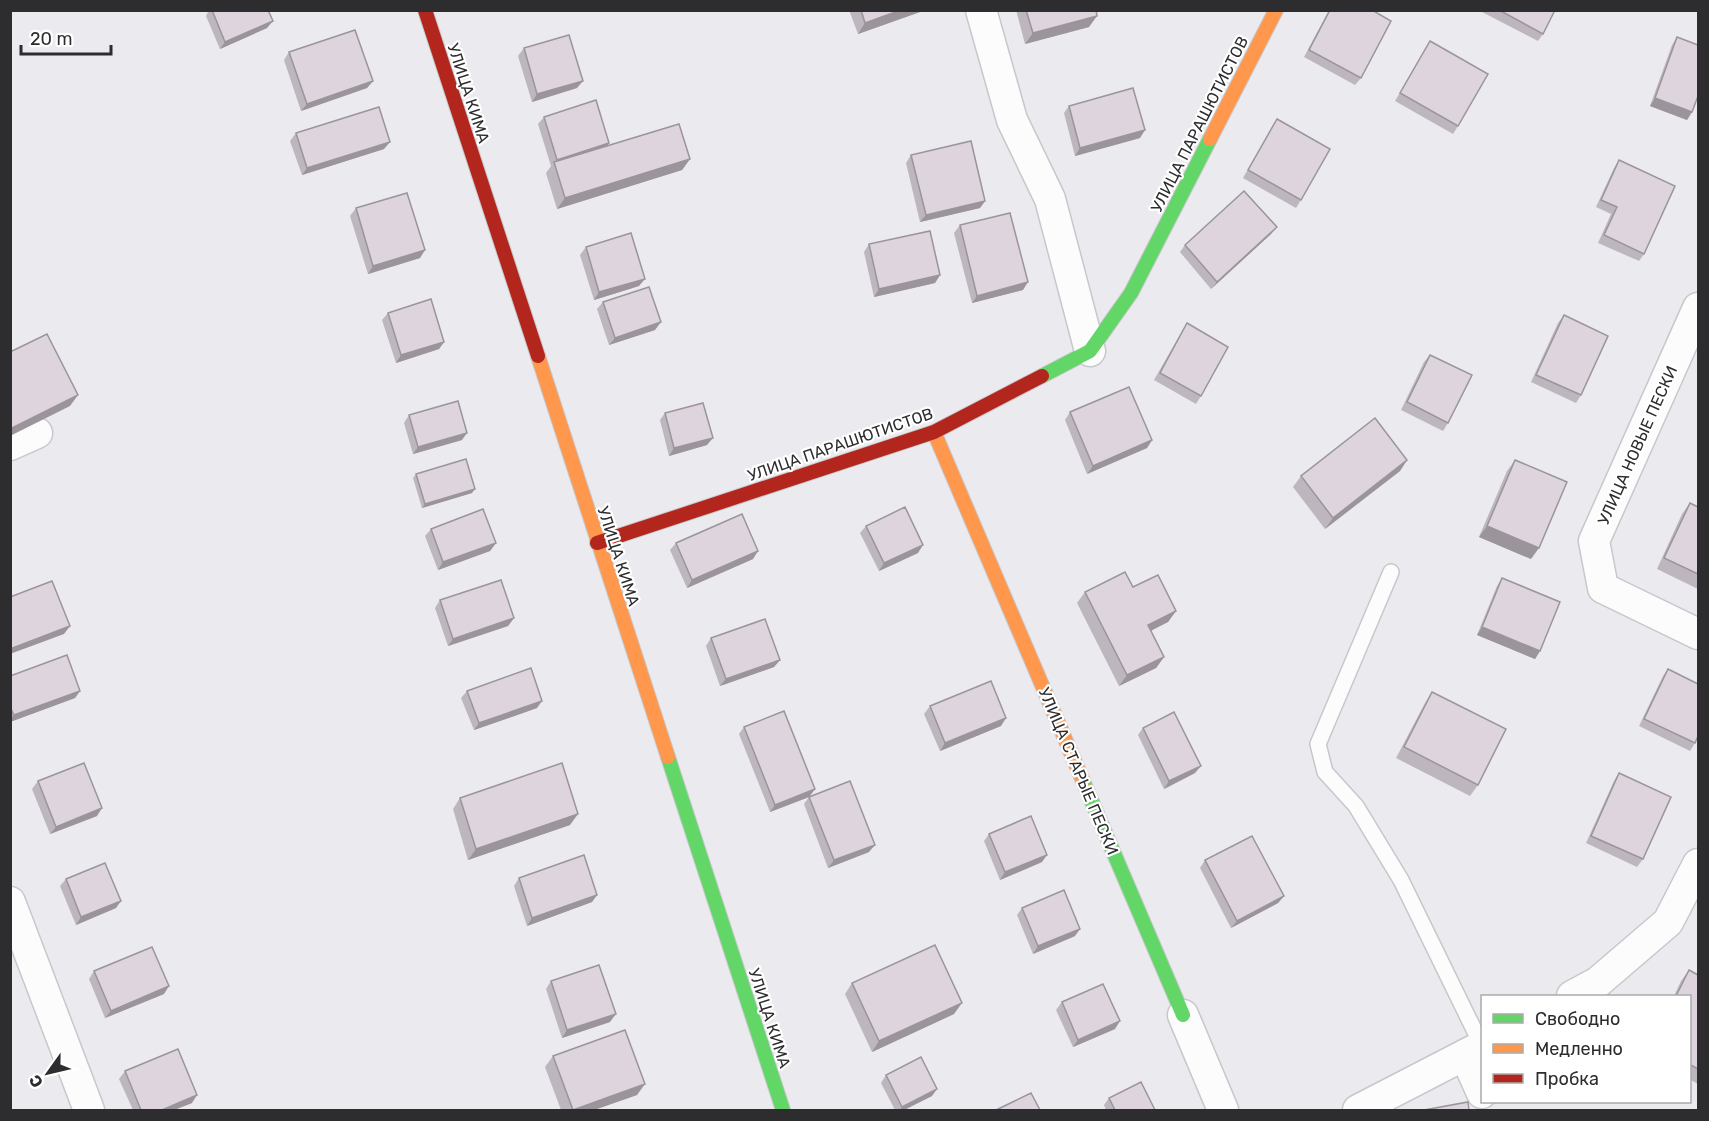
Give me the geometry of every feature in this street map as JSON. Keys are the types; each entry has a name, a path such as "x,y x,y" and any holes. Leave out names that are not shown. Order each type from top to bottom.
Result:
{"street":[{"name":"УЛИЦА КИМА","path":"425,10 783,1110"},
{"path":"981,10 1012,120 1050,199 1090,351"},
{"name":"УЛИЦА ПАРАШЮТИСТОВ","path":"597,543 934,432 1090,351 1131,293 1276,10"},
{"name":"УЛИЦА НОВЫЕ ПЕСКИ","path":"1698,308 1594,541 1603,588 1698,634"},
{"name":"УЛИЦА СТАРЫЕ ПЕСКИ","path":"934,432 1223,1110"},
{"path":"1574,995 1598,982 1668,922 1698,864"},
{"path":"10,902 89,1110"},
{"path":"1358,1110 1474,1051 1481,1088"}],"lane":[{"path":"1391,572 1318,744 1325,772 1356,806 1401,880 1474,1051"}],"building":[{"path":"212,10 268,10 273,21 225,42"},
{"path":"861,10 901,10 865,23"},
{"path":"1026,10 1096,10 1097,16 1033,33"},
{"path":"1330,10 1372,10 1391,21 1361,78 1309,50"},
{"path":"1499,10 1555,10 1543,34"},
{"path":"355,30 373,81 307,104 289,52"},
{"path":"569,35 583,81 537,94 524,48"},
{"path":"1677,37 1698,45 1698,96 1692,112 1655,98"},
{"path":"1430,41 1488,74 1458,126 1400,93"},
{"path":"1133,88 1145,130 1080,148 1069,106"},
{"path":"596,100 609,143 557,160 544,117"},
{"path":"379,107 390,142 307,168 296,133"},
{"path":"1277,119 1330,149 1301,200 1248,170"},
{"path":"679,124 690,159 565,198 554,162"},
{"path":"971,141 985,201 926,215 911,155"},
{"path":"1619,160 1675,186 1644,254 1604,235 1617,207 1601,200"},
{"path":"1244,191 1277,227 1217,282 1185,245"},
{"path":"407,193 425,250 373,266 356,208"},
{"path":"1010,213 1028,282 977,296 960,225"},
{"path":"930,231 940,275 879,289 869,244"},
{"path":"631,233 645,279 599,292 586,247"},
{"path":"649,287 661,322 615,338 603,302"},
{"path":"431,299 444,342 401,355 388,313"},
{"path":"1564,315 1608,336 1581,395 1536,375"},
{"path":"1187,323 1228,347 1201,396 1160,373"},
{"path":"47,334 78,395 10,429 10,352"},
{"path":"1430,355 1472,375 1448,423 1407,402"},
{"path":"1129,387 1152,440 1093,466 1070,412"},
{"path":"458,401 467,433 418,447 409,415"},
{"path":"703,403 713,438 674,448 665,413"},
{"path":"1375,418 1407,460 1333,518 1301,476"},
{"path":"466,459 475,489 425,504 416,474"},
{"path":"1515,460 1567,482 1539,548 1487,526"},
{"path":"1690,503 1698,507 1698,574 1664,558"},
{"path":"905,507 923,545 884,563 866,526"},
{"path":"483,509 496,543 443,562 431,529"},
{"path":"742,514 758,551 692,580 676,543"},
{"path":"1125,572 1133,587 1158,575 1176,611 1148,625 1164,657 1127,675 1085,592"},
{"path":"1502,578 1560,602 1540,651 1482,627"},
{"path":"501,580 514,618 453,639 440,600"},
{"path":"52,581 70,626 10,649 10,597"},
{"path":"765,619 780,660 726,679 711,638"},
{"path":"67,655 80,691 14,715 10,707 10,676"},
{"path":"531,668 542,701 479,723 467,691"},
{"path":"1668,669 1698,684 1698,736 1695,743 1644,719"},
{"path":"991,681 1006,718 945,743 930,706"},
{"path":"1432,692 1506,729 1478,785 1404,747"},
{"path":"784,711 815,789 775,805 744,727"},
{"path":"1174,712 1201,766 1169,781 1143,728"},
{"path":"84,763 102,808 56,827 38,781"},
{"path":"562,763 578,814 476,849 460,798"},
{"path":"1619,773 1671,797 1643,859 1591,836"},
{"path":"850,781 875,845 834,860 809,797"},
{"path":"1031,816 1047,855 1005,872 989,834"},
{"path":"1252,836 1284,896 1237,921 1205,860"},
{"path":"584,855 597,895 532,918 519,878"},
{"path":"105,863 121,901 81,917 66,879"},
{"path":"1064,890 1080,929 1038,946 1022,908"},
{"path":"935,945 962,1003 879,1041 852,983"},
{"path":"152,947 169,986 111,1011 94,971"},
{"path":"599,965 616,1014 567,1030 551,981"},
{"path":"1689,970 1698,975 1698,1069 1691,1065 1691,995 1676,995"},
{"path":"1103,984 1120,1021 1078,1040 1062,1002"},
{"path":"625,1030 645,1084 573,1110 553,1056"},
{"path":"178,1049 197,1095 162,1110 141,1110 125,1071"},
{"path":"921,1057 937,1089 902,1107 886,1075"},
{"path":"1141,1082 1155,1110 1115,1110 1109,1098"},
{"path":"1031,1093 1040,1110 996,1110"},
{"path":"1468,1102 1469,1110 1424,1110"}],"traffic: fast":[{"path":"1042,376 1090,351 1131,293 1210,139"},
{"path":"668,757 783,1110"},
{"path":"1083,781 1183,1015"}],"traffic: slow":[{"path":"1210,139 1276,10"},
{"path":"538,356 668,757"},
{"path":"934,432 1083,781"}],"traffic: jam":[{"path":"425,10 538,356"},
{"path":"597,543 934,432 1042,376"}]}
